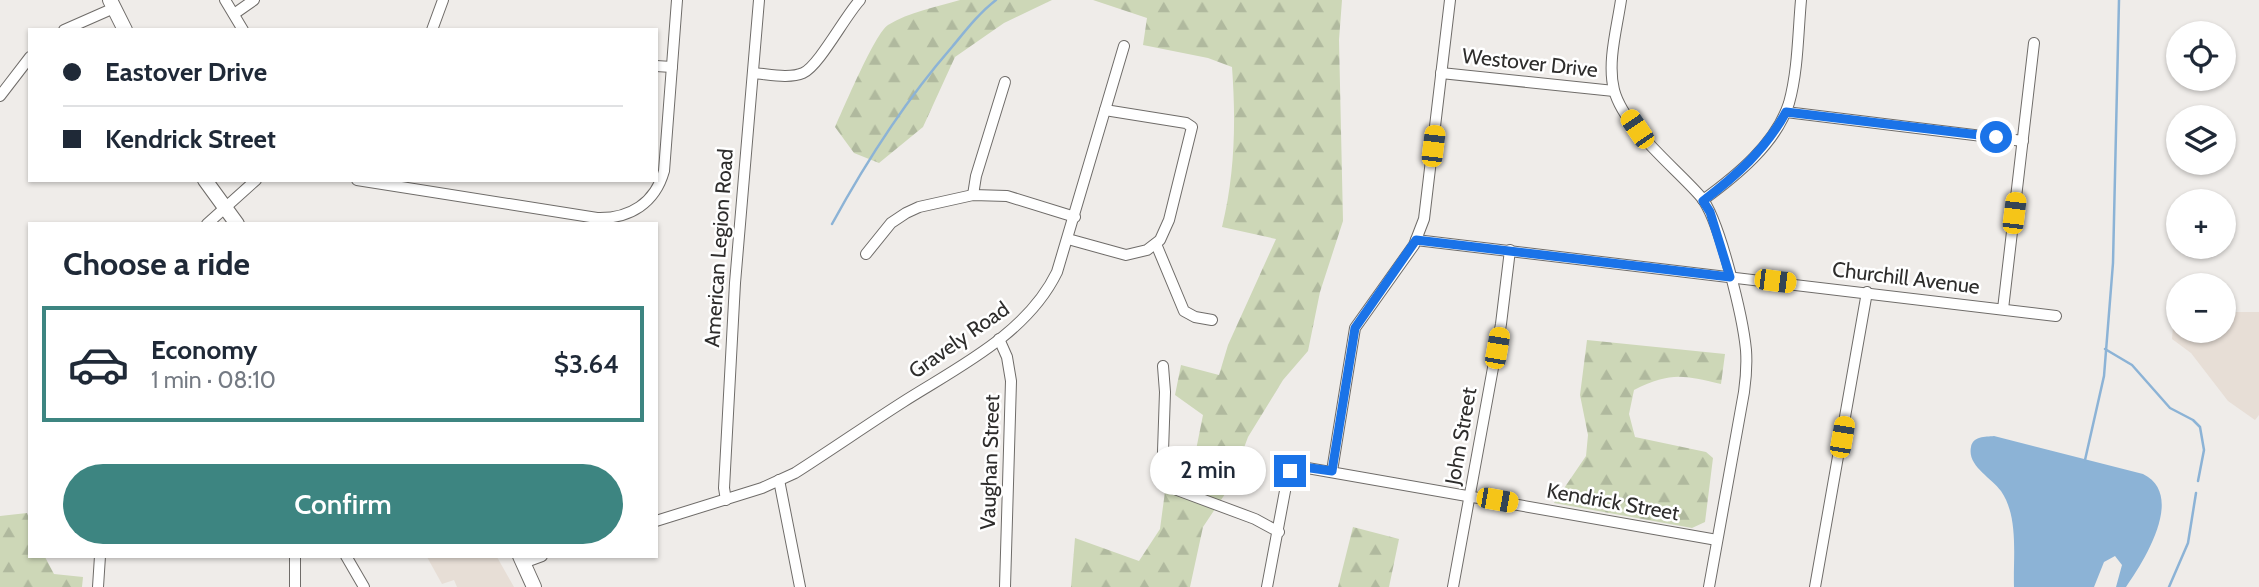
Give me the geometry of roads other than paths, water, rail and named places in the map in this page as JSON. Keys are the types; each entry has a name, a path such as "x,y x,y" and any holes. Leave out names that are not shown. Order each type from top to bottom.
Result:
{"main road":[{"path":"112,4 124,28"},
{"path":"206,182 235,222"},
{"path":"522,560 534,587"}],"street":[{"path":"225,0 242,28"},
{"path":"234,14 254,0"},
{"path":"433,28 443,0"},
{"path":"370,182 597,218 624,215 638,209 649,200 662,179 665,164 677,0"},
{"name":"American Legion Road","path":"726,500 723,488 735,283 759,0"},
{"path":"753,73 790,75 804,72 818,60 860,0"},
{"path":"1332,471 1355,328 1416,240 1424,219 1450,0"},
{"path":"1621,0 1612,68 1614,91 1654,150 1703,201 1710,212 1742,321 1746,365 1744,392 1709,587"},
{"path":"1703,201 1745,167 1786,112 1801,0"},
{"path":"68,28 112,4"},
{"path":"2003,309 2034,44"},
{"name":"Gravely Road","path":"658,520 726,500 779,480 804,467 1014,328 1046,291 1056,272 1075,217 1124,46"},
{"path":"0,96 28,60"},
{"path":"658,66 672,67"},
{"name":"Westover Drive","path":"1441,73 1614,91"},
{"path":"973,195 1004,82"},
{"path":"1068,239 1126,255 1147,250 1156,244 1169,220 1192,127 1186,122 1105,110"},
{"path":"1786,112 2023,141"},
{"path":"209,222 254,182"},
{"path":"866,254 891,223 906,213 919,207 973,195 1007,197 1075,217"},
{"name":"Churchill Avenue","path":"1416,240 2056,316"},
{"path":"1156,244 1184,311 1195,317 1212,320"},
{"name":"John Street","path":"1453,587 1501,324 1510,250"},
{"path":"1815,587 1867,292"},
{"name":"Vaughan Street","path":"999,339 1007,357 1011,381 1005,587"},
{"path":"1163,366 1165,392 1162,481 1169,487 1255,519 1279,532"},
{"name":"Kendrick Street","path":"1267,587 1290,471 1296,466 1717,540"},
{"path":"779,480 800,587"},
{"path":"98,587 100,558"},
{"path":"295,558 296,587"},
{"path":"347,558 364,587"}],"water":[{"path":"1994,436 2143,474 2155,484 2161,497 2157,529 2151,545 2126,587 2116,587 2122,565 2115,556 2104,562 2094,587 2014,587 2013,525 2007,501 2001,491 1976,466 1971,454 1974,441"}],"waterway":[{"path":"832,224 902,110 968,28 996,0"},
{"path":"2085,460 2104,376 2113,263 2119,0"},
{"path":"2105,349 2132,365 2170,408 2193,420 2200,427 2204,450 2198,481"},
{"path":"2169,587 2188,543 2196,493"}]}
